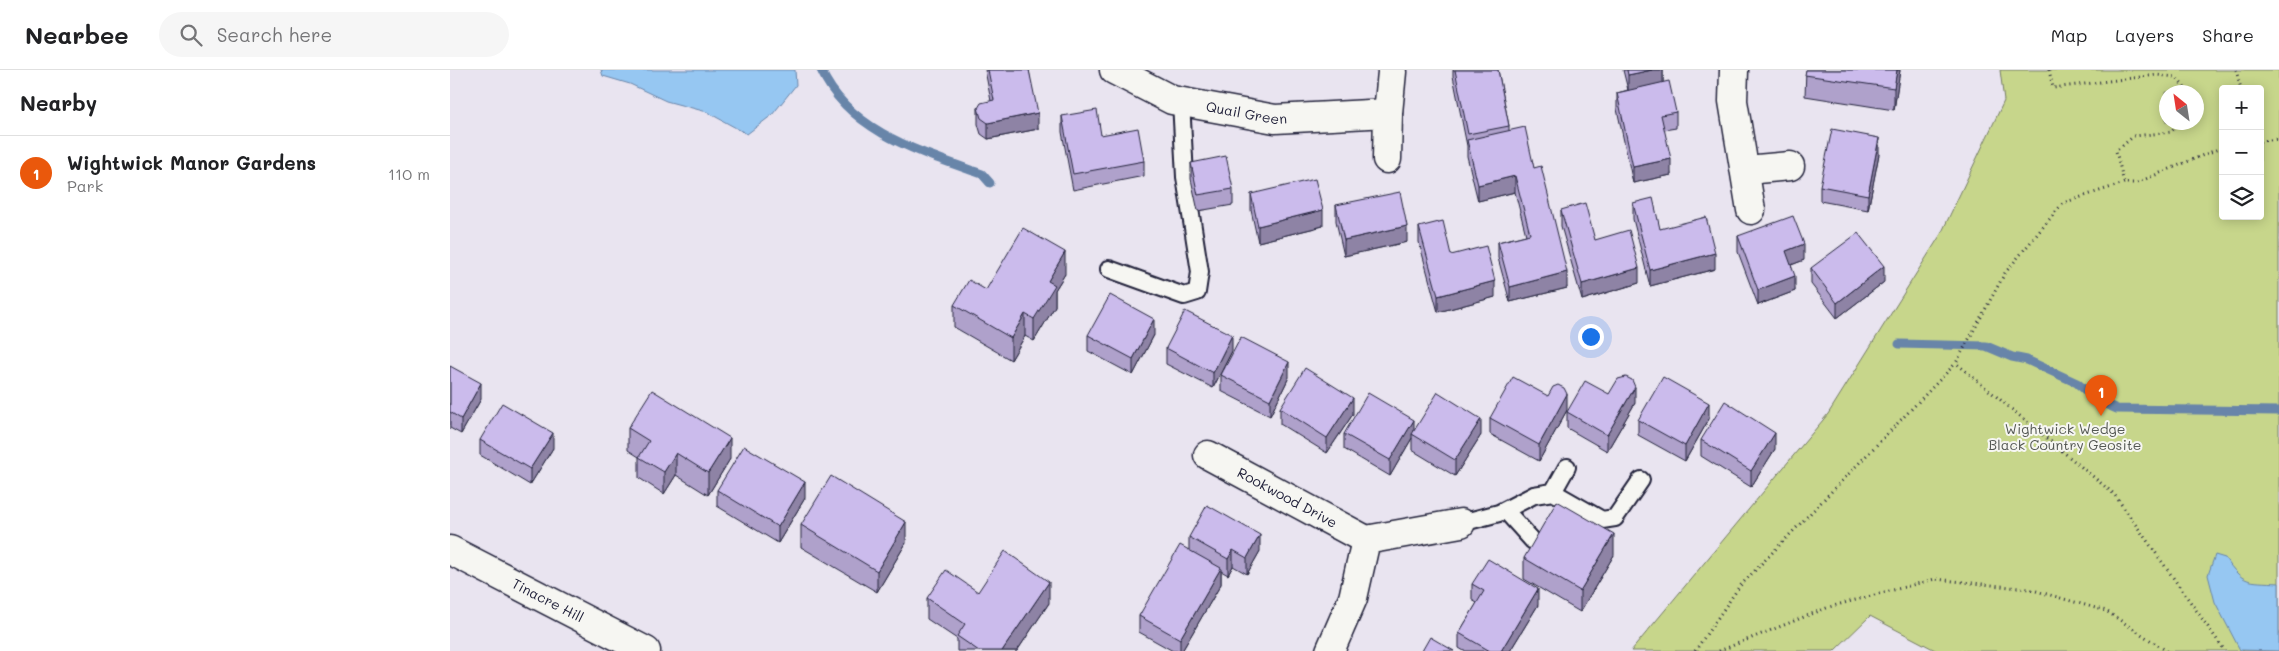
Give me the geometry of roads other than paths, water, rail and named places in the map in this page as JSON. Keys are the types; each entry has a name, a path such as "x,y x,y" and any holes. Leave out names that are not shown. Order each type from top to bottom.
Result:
{"street":[{"name":"Quail Green","path":"1114,70 1172,100 1275,119 1388,113"},
{"path":"1734,70 1733,101 1746,170 1751,210"},
{"path":"1387,159 1388,113 1392,72"},
{"path":"1746,170 1790,166"},
{"name":"Rookwood Drive","path":"1208,455 1366,540"},
{"path":"1330,651 1353,598 1366,540 1461,523"},
{"name":"Tinacre Hill","path":"450,550 646,651"}],"lane":[{"path":"1109,269 1184,296 1196,292 1200,272 1185,177 1181,102"},
{"path":"1553,492 1567,467"},
{"path":"1461,523 1505,510 1534,495 1553,492 1602,520 1615,518 1641,480"},
{"path":"1505,510 1534,541"}],"water":[{"path":"601,70 795,70 796,85 772,115 747,134 707,112 666,101 630,84 603,76"},
{"path":"2215,555 2225,558 2237,573 2247,580 2279,583 2279,651 2240,650 2215,602 2208,575"}],"waterway":[{"path":"821,70 834,91 850,109 869,125 936,158 982,174 990,183"},
{"path":"1899,344 1986,346 2012,357 2027,360 2077,383 2098,401 2117,409 2279,411"}],"place":[{"name":"Wightwick Manor Gardens","path":"2101,416"}],"park label":[{"name":"Wightwick Wedge Black Country Geosite","path":"2065,438"}]}
